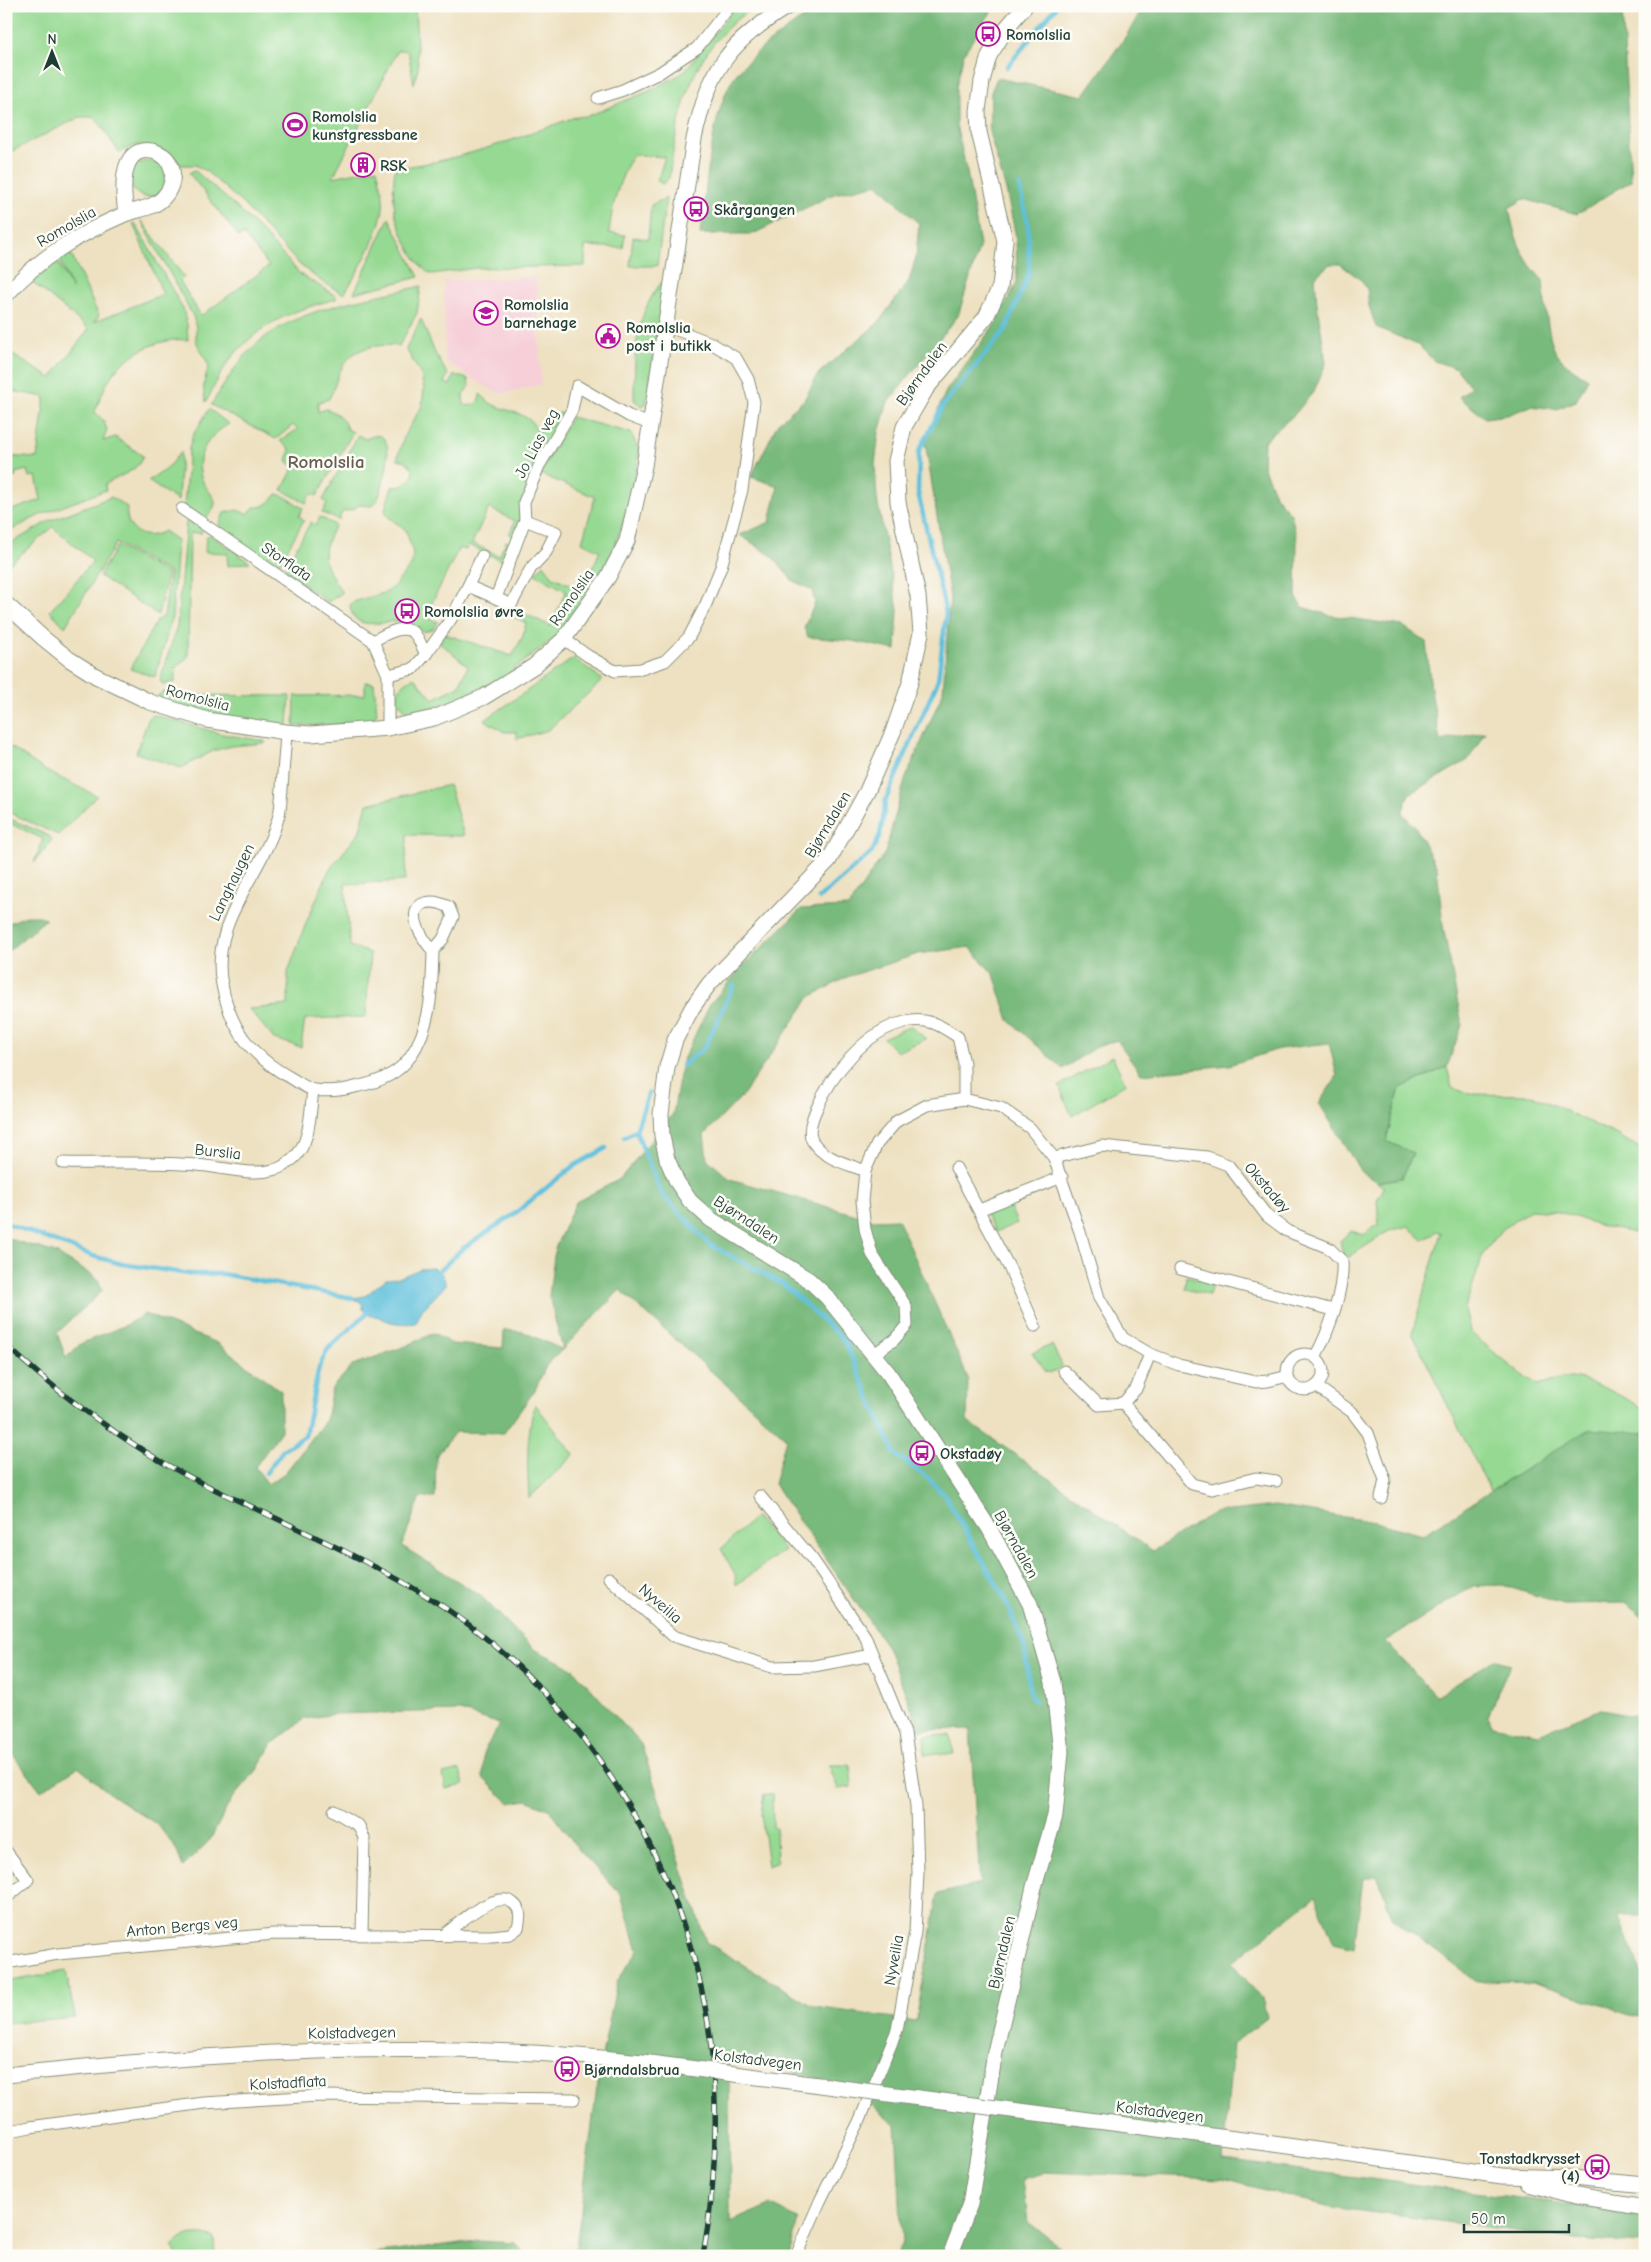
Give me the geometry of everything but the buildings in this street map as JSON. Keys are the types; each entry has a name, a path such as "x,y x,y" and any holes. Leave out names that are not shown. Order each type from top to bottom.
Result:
{"main road":[{"name":"Romolslia","path":"6,604 43,638 69,658 96,676 150,702 207,720 286,732 311,734 388,728 434,718 484,697 534,666 564,639 608,577 627,541 642,476 667,326 694,139 701,108 716,70 730,50 747,35 788,6"},
{"name":"Bjørndalen","path":"950,2256 970,2204 995,2052 1034,1886 1055,1816 1061,1752 1054,1682 1030,1604 989,1528 889,1374 827,1297 809,1280 710,1219 690,1201 667,1159 660,1114 663,1089 675,1040 692,1008 709,984 829,860 867,791 893,732 910,683 921,634 918,596 898,502 896,461 904,427 926,389 986,316 1000,287 1005,241 979,132 978,111 989,56 1008,26 1025,6"},
{"name":"Romolslia","path":"6,295 45,257 68,242 126,213"},
{"name":"Kolstadvegen","path":"6,2075 188,2057 329,2049 416,2048 511,2051 642,2062 1266,2143 1502,2176 1573,2178 1645,2185"},
{"name":"Kolstadvegen","path":"1502,2176 1576,2196 1645,2207"}],"street":[{"path":"598,98 623,90 659,73 696,48 730,6"},
{"path":"564,639 588,656 615,671 641,669 665,661 689,637 706,604 721,567 742,490 754,402 748,379 736,358 711,342 667,326"},
{"name":"Jo Lias veg","path":"496,598 526,520 524,502 539,466 572,410 577,386 629,416 650,424"},
{"name":"Storflata","path":"182,509 373,641"},
{"path":"468,586 511,605 531,568 546,552 556,532 526,520"},
{"path":"388,675 413,669 426,654 451,619 482,556"},
{"path":"388,728 388,675 373,641 396,630 406,630 414,634 426,654"},
{"name":"Langhaugen","path":"286,732 279,815 264,852 232,913 223,939 222,984 234,1023 246,1043 277,1071 313,1090 342,1090 370,1084 398,1072 410,1057 422,1036 429,1015 433,951"},
{"path":"865,1172 826,1155 812,1141 811,1122 823,1092 843,1063 875,1035 905,1022 934,1022 958,1037 964,1063 964,1098"},
{"name":"Burslia","path":"63,1163 148,1162 244,1170 275,1170 293,1159 302,1148 309,1120 313,1090"},
{"path":"874,1354 894,1340 907,1325 906,1306 872,1254 864,1229 862,1201 865,1172 877,1144 897,1121 927,1105 964,1098 1001,1108 1030,1128 1054,1158 1062,1177 1099,1298 1123,1338 1150,1354 1179,1365 1256,1382 1288,1376"},
{"name":"Okstadøy","path":"1054,1158 1102,1146 1207,1157 1228,1165 1267,1216 1287,1231 1329,1248 1342,1261 1343,1276 1324,1341 1315,1357"},
{"path":"956,1168 1009,1267 1035,1326"},
{"path":"980,1210 1062,1177"},
{"path":"1180,1269 1333,1310"},
{"path":"1064,1372 1099,1405 1122,1403 1136,1389 1150,1354"},
{"path":"1307,1354 1315,1357 1323,1368 1323,1375 1316,1386 1302,1390 1296,1387 1288,1376 1288,1367 1292,1360 1299,1355 1307,1354"},
{"path":"1316,1386 1352,1412 1368,1433 1385,1480 1381,1498"},
{"path":"1122,1403 1192,1484 1212,1489 1256,1478 1276,1481"},
{"name":"Nyveilia","path":"760,1496 814,1560 864,1636 905,1733 916,1806 918,1873 915,1932 897,2030 859,2122 820,2201 796,2256"},
{"name":"Nyveilia","path":"609,1578 672,1636 772,1667 814,1666 872,1654"},
{"path":"334,1811 359,1826 364,1838 362,1934"},
{"path":"6,1851 28,1880 6,1898"},
{"name":"Anton Bergs veg","path":"6,1962 58,1954 274,1934 443,1936 510,1934 518,1928 520,1916 518,1907 511,1901 503,1899 494,1900 463,1919 443,1936"},
{"name":"Kolstadflata","path":"6,2132 204,2103 319,2096 574,2099"}],"shaded area":[{"path":"536,277 541,384 501,394 484,386 445,361 444,281"}],"green space":[{"path":"6,6 415,6 418,69 414,84 408,51 398,50 333,177 377,168 383,197 382,214 376,234 361,266 344,294 321,281 300,265 242,203 206,171 195,165 180,165 170,152 139,144 119,152 101,125 93,117 80,117 6,154"},
{"path":"736,6 755,6 733,23 702,60 684,103 669,178 663,184 657,181 665,157 633,155 628,164 617,192 609,233 625,235 623,248 585,246 585,266 477,268 431,274 420,264 408,247 395,211 395,168 465,155 575,117 588,116 649,91 683,73"},
{"path":"822,6 995,6 964,53 956,87 956,125 967,172 980,245 958,316 888,402 879,432 875,464 877,499 898,610 896,650 853,641 808,637 804,628 815,603 812,590 792,580 772,556 740,535 770,522 778,486 751,477 778,423 804,400 819,373 878,323 909,281 916,257 919,224 878,184 834,194 753,234 700,234 711,149 721,105 729,87 738,72 767,44"},
{"path":"1144,6 1622,6 1631,181 1577,214 1524,199 1509,208 1513,228 1524,256 1543,280 1547,319 1554,348 1564,362 1588,379 1576,401 1557,409 1531,406 1507,415 1485,418 1459,397 1471,387 1456,368 1434,361 1418,345 1376,327 1369,306 1367,289 1361,280 1340,264 1330,264 1315,277 1326,363 1314,391 1295,414 1264,441 1263,466 1276,497 1291,514 1297,540 1296,596 1302,607 1329,615 1403,626 1426,642 1431,690 1440,741 1485,732 1468,760 1409,794 1402,813 1416,828 1437,868 1443,926 1462,1025 1447,1067 1400,1088 1386,1141 1413,1153 1402,1178 1377,1182 1361,1172 1319,1103 1337,1076 1329,1043 1279,1049 1229,1065 1141,1074 1117,1040 1094,1048 1063,1069 1009,1020 994,975 970,947 918,954 847,977 810,997 743,1095 704,1135 707,1159 730,1179 874,1220 898,1219 968,1378 967,1421 1153,1551 1213,1513 1275,1506 1375,1522 1422,1535 1589,1429 1645,1433 1645,1618 1626,1603 1563,1604 1502,1585 1473,1586 1385,1641 1436,1696 1495,1659 1510,1664 1488,1715 1492,1725 1539,1734 1601,1709 1645,1717 1645,1808 1641,1813 1645,1818 1645,1915 1618,1915 1645,1986 1645,2018 1629,2015 1533,1981 1477,1982 1393,1919 1377,1875 1363,1879 1354,1948 1334,1943 1315,1896 1232,1963 1262,1999 1267,2017 1233,2044 1223,2160 1645,2214 1645,2244 1591,2241 1331,2207 1222,2179 1043,2172 1023,2178 1028,2222 1072,2256 897,2256 902,2242 896,2125 850,2087 729,2055 730,2222 770,2205 798,2219 789,2256 575,2256 599,2071 617,1982 638,1950 621,1895 579,1850 550,1810 527,1800 509,1803 483,1778 484,1751 500,1724 460,1711 335,1714 304,1719 271,1745 257,1770 231,1800 210,1840 183,1867 176,1849 158,1825 113,1796 78,1767 41,1791 6,1746 6,1238 56,1253 98,1279 102,1291 57,1333 66,1358 80,1344 126,1325 145,1314 217,1343 281,1391 281,1431 255,1467 268,1484 285,1473 326,1420 332,1388 353,1365 406,1346 434,1333 452,1344 503,1348 504,1330 524,1332 562,1350 546,1366 535,1390 504,1433 455,1432 436,1457 435,1498 420,1497 402,1546 481,1596 534,1649 572,1668 641,1744 706,1942 815,2007 916,2021 938,1894 980,1884 970,1729 920,1730 887,1647 774,1484 786,1438 620,1290 563,1349 549,1296 555,1248 576,1202 620,1179 673,1114 682,1062 710,1004 743,966 801,909 848,907 885,853 905,780 943,692 950,598 925,441 946,391 997,321 1017,282 1016,237 1006,190 989,132 991,92 997,78 1083,96 1126,36"},
{"path":"148,161 155,162 161,166 165,172 165,186 161,192 155,196 148,197 141,196 135,192 131,186 130,179 131,172 135,166 141,162"},
{"path":"194,170 262,232 300,274 336,296 336,299 306,308 280,319 255,334 229,361 206,402 204,388 209,366 196,341 196,327 193,316 141,220 184,277 180,281 201,316 269,266 243,234 239,237 189,173"},
{"path":"666,198 657,266 630,266 633,237 648,239 651,205"},
{"path":"389,218 419,277 354,293"},
{"path":"135,223 183,309 187,324 188,340 158,343 130,357 112,375 99,401 95,412 104,421 107,430 103,441 115,437 143,456 132,470 105,485 106,490 38,516 6,533 6,512 41,500 36,476 29,477 27,470 15,473 16,477 6,478 6,456 37,458 45,397 6,390 6,351 51,378 89,329 31,281 57,261 72,289 59,259 71,254 99,316 94,322 163,294 133,224"},
{"path":"661,283 665,284 646,404 641,406 634,400 637,338 645,310"},
{"path":"421,286 417,313 399,346 369,347 350,357 342,367 329,399 318,402 318,412 326,409 333,412 341,418 347,429 353,432 317,496 311,494 306,503 282,490 294,467 287,461 290,449 280,441 298,429 293,425 276,439 211,405 233,371 260,341 296,319 337,305"},
{"path":"421,319 435,353 448,375 444,382 450,385 454,375 468,379 469,386 463,395 464,405 475,404 479,400 480,394 492,404 529,419 536,430 546,427 559,413 566,414 515,537 509,534 515,521 489,508 472,543 499,556 506,541 512,544 505,562 468,545 466,550 459,548 429,609 429,618 438,622 433,629 424,632 407,622 365,623 353,615 350,605 353,602 387,592 412,564 413,553 406,530 387,516 385,509 392,487 403,486 413,476 413,470 406,461 397,459 405,434 422,406 424,389 421,375 406,349"},
{"path":"209,409 229,424 209,441 204,448 199,464 203,482 215,502 206,519 184,506 189,448 193,435"},
{"path":"571,417 631,433 639,451 632,498 612,553 586,598 557,636 505,676 463,697 420,712 408,713 396,700 402,686 414,677 433,699 459,686 468,666 439,642 445,634 512,656 523,636 526,623 514,617 516,610 551,626 566,591 535,574 544,564 553,577 583,590 600,551 582,542 595,497 540,474"},
{"path":"358,435 366,439 377,436 384,439 388,458 386,471 377,501 372,506 359,505 354,509 342,512 339,520 322,513 327,503 323,500"},
{"path":"181,452 178,501 148,481 165,470"},
{"path":"277,494 286,497 303,508 299,516 304,520 278,566 274,566 225,534 219,525 224,513 237,510 248,514 254,507 261,507 267,504"},
{"path":"111,497 127,507 129,522 137,532 149,536 164,531 177,540 172,617 155,677 130,669 157,620 164,616 170,573 116,543 65,627 50,611 93,561 53,527 6,567 6,546 51,520"},
{"path":"320,517 335,525 324,554 327,566 342,593 328,602 283,570 311,522 316,525"},
{"path":"188,520 201,529 202,533 190,533 188,657 176,667 175,682 163,685 160,681 177,626 186,522"},
{"path":"210,535 250,562 228,566 227,553 205,552 206,537"},
{"path":"117,546 168,574 158,615 99,576"},
{"path":"574,658 603,680 548,730 517,739 517,732 504,732 485,720"},
{"path":"365,682 374,683 377,713 370,723 294,726 295,696 365,695"},
{"path":"177,689 177,695 290,696 288,725 232,719 158,700 158,695"},
{"path":"155,715 222,734 265,741 266,743 231,746 213,751 181,768 136,753 149,717"},
{"path":"6,744 46,771 97,796 58,835 6,811"},
{"path":"449,785 464,836 407,835 405,881 345,884 350,946 370,953 366,1017 305,1019 301,1047 274,1039 249,1009 288,1005 288,972 306,923 329,870 359,833 367,804"},
{"path":"6,817 49,836 52,840 34,863 43,839 9,823 6,821"},
{"path":"26,916 39,916 46,919 6,953 6,924"},
{"path":"911,1026 926,1039 897,1052 883,1038"},
{"path":"1112,1056 1126,1084 1072,1116 1059,1086"},
{"path":"1447,1067 1452,1088 1470,1094 1532,1095 1617,1135 1645,1151 1645,1232 1635,1233 1605,1227 1560,1212 1530,1210 1503,1229 1484,1252 1465,1308 1470,1332 1515,1370 1538,1385 1564,1378 1574,1378 1595,1384 1616,1394 1645,1409 1645,1433 1589,1430 1490,1491 1412,1333 1441,1233 1438,1231 1423,1240 1408,1226 1389,1231 1349,1257 1343,1255 1340,1241 1351,1231 1364,1235 1370,1229 1379,1225 1377,1200 1384,1188 1377,1182 1402,1178 1413,1154 1386,1141 1400,1088"},
{"path":"1009,1205 1017,1223 996,1232 985,1213"},
{"path":"1186,1276 1213,1282 1209,1295 1185,1289"},
{"path":"1052,1345 1062,1365 1055,1372 1049,1373 1046,1372 1032,1353"},
{"path":"535,1404 574,1455 529,1498 528,1450"},
{"path":"755,1517 785,1550 736,1585 735,1574 721,1549"},
{"path":"950,1735 954,1754 924,1754 925,1736"},
{"path":"829,1765 850,1765 852,1787 838,1789"},
{"path":"460,1770 464,1785 446,1789 443,1774"},
{"path":"764,1794 772,1795 773,1827 776,1828 777,1862 768,1866 761,1814"},
{"path":"66,1971 75,2017 6,2023 6,1982"},
{"path":"191,2235 205,2235 214,2238 215,2256 177,2256 173,2247 179,2240"},
{"path":"477,2241 515,2243 522,2250 517,2256 370,2256 371,2254"}],"water":[{"path":"432,1268 442,1274 445,1286 422,1310 416,1323 394,1323 371,1316 363,1309 362,1303 353,1298 365,1296 386,1279 398,1278 420,1269"}],"waterway":[{"path":"1007,67 1057,6"},
{"path":"819,898 872,852 880,835 886,799 938,680 946,613 918,493 919,451 943,405 1006,329 1029,273 1028,225 1019,186"},
{"path":"682,1066 705,1047 734,985"},
{"path":"649,1092 636,1131 661,1193 709,1244 784,1285 844,1340 895,1454 929,1479 946,1497 1004,1597 1024,1644 1031,1697 1035,1701"},
{"path":"624,1137 636,1131"},
{"path":"439,1271 462,1249 513,1215 572,1167 606,1148"},
{"path":"6,1223 93,1256 122,1264 190,1274 222,1274 353,1298"},
{"path":"266,1473 283,1450 305,1436 319,1367 328,1349 367,1313"}],"railway":[{"path":"6,1345 79,1406 157,1459 204,1484 358,1558 420,1592 476,1630 527,1675 574,1726 614,1782 649,1842 676,1905 697,1971 710,2037 715,2091 715,2146 711,2202 703,2256"}],"place":[{"name":"Romolslia","path":"988,34"},
{"name":"Romolslia kunstgressbane","path":"295,125"},
{"name":"RSK","path":"363,165"},
{"name":"Skårgangen","path":"696,209"},
{"name":"Romolslia barnehage","path":"486,313"},
{"name":"Romolslia post i butikk","path":"608,336"},
{"name":"Romolslia øvre","path":"407,611"},
{"name":"Okstadøy","path":"922,1453"},
{"name":"Bjørndalsbrua","path":"567,2069"},
{"name":"Tonstadkrysset (4)","path":"1597,2167"}],"district":[{"name":"Romolslia","path":"326,461"}]}
